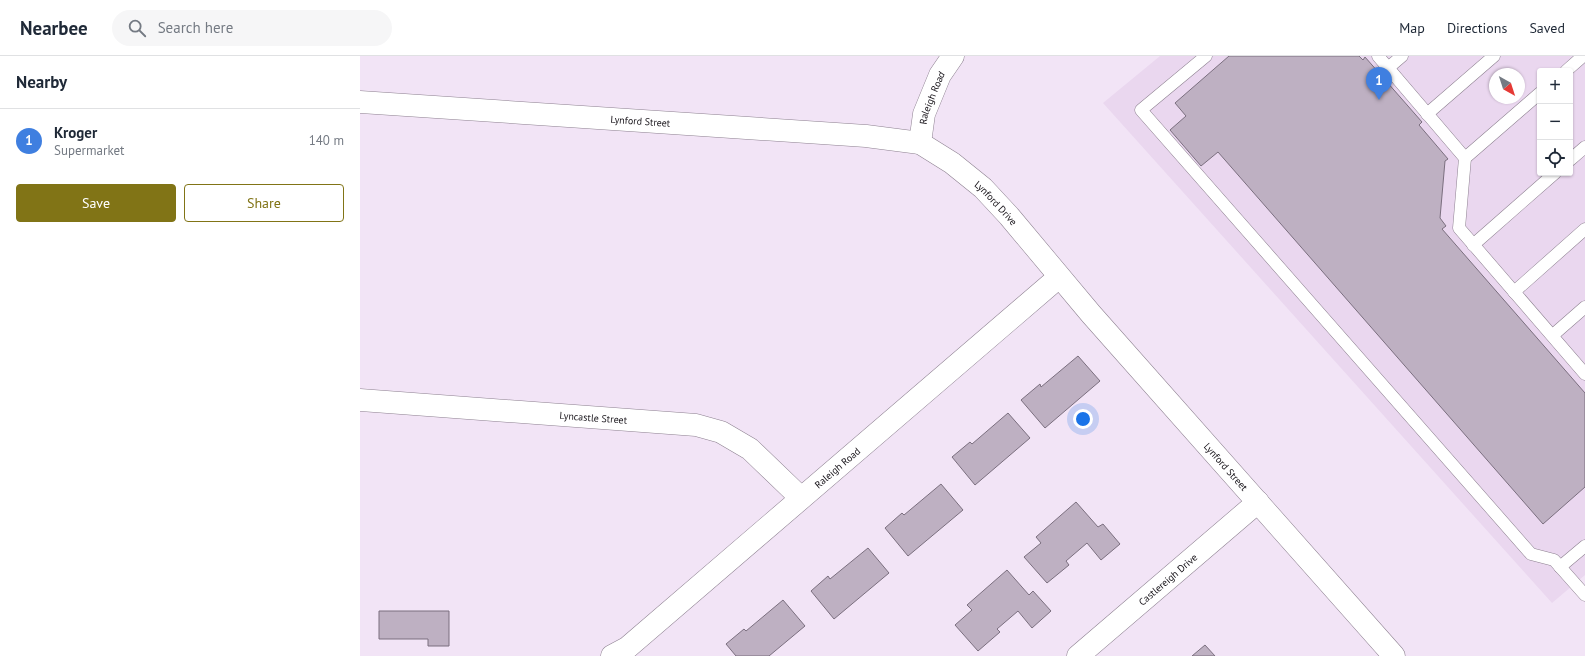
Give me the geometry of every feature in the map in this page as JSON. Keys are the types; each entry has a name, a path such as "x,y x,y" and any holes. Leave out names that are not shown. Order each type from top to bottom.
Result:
{"street":[{"name":"Raleigh Road","path":"920,143 924,114 940,75 953,56"},
{"name":"Lynford Street","path":"360,102 858,136 920,143"},
{"name":"Lynford Drive","path":"920,143 952,163 983,188 1059,277"},
{"name":"Raleigh Road","path":"612,656 626,648 1059,277"},
{"name":"Lynford Street","path":"1059,277 1394,656"},
{"name":"Lyncastle Street","path":"360,400 696,425 721,432 750,450 801,498"},
{"name":"Castlereigh Drive","path":"1078,656 1258,502"}],"lane":[{"path":"1206,56 1141,110 1531,554 1554,560 1585,596"},
{"path":"1378,56 1465,158"},
{"path":"1388,68 1402,56"},
{"path":"1427,114 1494,56"},
{"path":"1569,68 1583,56"},
{"path":"1537,96 1465,158 1459,228 1553,335 1585,374"},
{"path":"1573,157 1585,147"},
{"path":"1473,245 1552,176"},
{"path":"1514,292 1585,229"},
{"path":"1553,335 1585,307"},
{"path":"1560,567 1585,546"}],"shaded area":[{"path":"1160,56 1585,56 1585,575 1552,603 1103,103"}],"building":[{"path":"1229,56 1359,56 1363,60 1365,57 1422,122 1419,125 1448,159 1445,161 1440,218 1446,226 1442,229 1585,393 1585,487 1543,524 1218,152 1201,166 1170,130 1186,116 1175,103"},
{"path":"1078,356 1100,381 1045,428 1021,400 1040,384 1041,387"},
{"path":"1008,413 1030,438 975,485 952,457 970,442 972,444"},
{"path":"941,484 963,510 908,556 885,528 902,513 904,515"},
{"path":"1076,502 1098,527 1103,524 1120,544 1101,560 1087,543 1066,561 1069,565 1047,583 1024,557 1041,543 1036,537"},
{"path":"868,548 889,573 834,619 811,591 828,576 830,579"},
{"path":"1007,570 1029,595 1033,591 1051,611 1032,628 1018,611 997,629 1000,632 978,651 955,625 972,610 967,605"},
{"path":"783,600 805,626 769,656 736,656 726,644 744,629 746,631"},
{"path":"379,611 449,611 449,646 428,646 428,639 379,639"},
{"path":"1205,645 1215,656 1192,656"}],"place":[{"name":"Kroger","path":"1379,100"}]}
